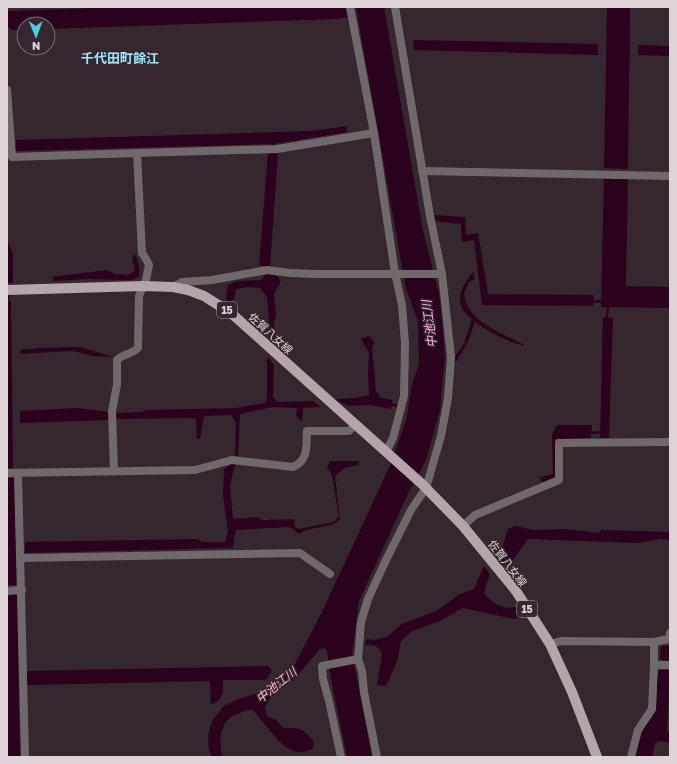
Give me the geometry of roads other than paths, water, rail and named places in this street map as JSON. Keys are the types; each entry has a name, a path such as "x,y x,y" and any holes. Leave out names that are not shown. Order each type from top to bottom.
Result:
{"main road":[{"name":"佐賀八女線","path":"11,290 143,286 173,287 188,290 204,296 231,313 388,453"},
{"name":"15","path":"388,453 424,486"},
{"name":"佐賀八女線","path":"424,486 463,526 516,591 550,644 572,692 597,757"}],"street":[{"path":"350,7 374,133 395,273 402,305 405,344 404,396 388,453"},
{"path":"377,757 365,699 362,671 358,660 361,622 368,599 386,560 424,486 441,436 448,398 451,357 441,274 422,171 395,7"},
{"path":"7,90 12,157 277,149 374,133"},
{"path":"114,471 112,411 117,385 117,360 122,355 133,352 138,348 139,296 146,280 149,265 142,253 137,153"},
{"path":"422,171 670,176"},
{"path":"173,287 182,282 212,280 269,270 290,273 316,274 441,274"},
{"path":"7,473 195,470 236,460 293,467 300,464 305,456 308,431 349,431 356,424"},
{"path":"463,526 475,515 560,480 559,443 670,442"},
{"path":"18,473 25,757"},
{"path":"21,558 300,553 330,574"},
{"path":"7,591 22,590"},
{"path":"550,644 561,641 654,642 669,639 670,633"},
{"path":"631,757 638,730 652,709 663,665 654,642"},
{"path":"341,757 329,701 322,679 322,666 358,660"}],"water":[{"path":"132,7 345,7 348,17 337,19 56,29 56,16 16,16 16,30 12,30 7,26 7,11"},
{"name":"中池江川","path":"356,7 384,7 423,231 440,298 445,356 440,410 426,460 407,496 359,601 352,653 372,757 347,757 330,674 327,651 324,648 320,649 296,677 270,698 265,708 267,716 276,720 283,728 298,729 307,734 314,742 313,748 298,752 291,750 278,740 254,711 248,710 233,716 227,721 222,730 220,741 223,757 212,757 209,750 208,736 212,721 224,706 239,699 262,692 280,681 295,664 321,614 389,468 406,421 412,384 419,364 418,321 406,289"},
{"path":"607,7 630,7 628,169 604,168"},
{"path":"413,40 598,44 598,55 414,50"},
{"path":"638,45 670,46 670,56 638,55"},
{"path":"347,126 347,132 274,144 274,153 278,154 270,267 281,281 274,294 276,314 274,324 275,342 270,334 267,297 260,288 248,287 236,289 234,300 229,303 226,299 228,285 237,281 261,280 266,274 268,268 259,265 268,154 271,153 271,144 16,151 16,148 7,148 7,145 16,145 16,140 312,131"},
{"path":"604,179 628,179 626,286 670,287 670,308 601,307"},
{"path":"435,215 465,217 466,235 478,233 488,294 594,295 593,306 482,305 474,240 462,242 461,224 434,221"},
{"path":"7,239 13,254 13,283 7,283"},
{"path":"135,254 139,266 139,277 132,280 88,279 54,281 52,277 107,270 115,274 128,275 135,271 132,258"},
{"path":"473,272 475,279 469,282 464,294 472,313 488,326 526,346 499,337 475,322 467,344 456,362 453,359 464,344 472,319 462,308 460,296 465,284"},
{"path":"7,301 11,301 13,468 7,468"},
{"path":"603,317 613,318 609,438 600,438"},
{"path":"369,336 374,342 372,348 376,391 381,398 392,400 393,405 390,409 370,405 348,405 336,399 355,398 369,395 369,353 361,339"},
{"path":"80,347 113,357 92,356 73,351 20,354 20,350"},
{"path":"267,356 274,365 273,397 277,402 313,401 321,407 303,408 302,422 296,416 297,408 273,407 240,414 238,457 230,487 233,518 239,519 257,517 262,520 294,519 295,527 299,529 334,522 339,516 332,475 327,467 330,461 359,461 359,465 344,468 335,476 340,519 331,525 309,529 299,534 288,527 236,530 233,548 25,553 25,542 197,539 203,542 225,542 228,532 223,495 224,470 232,463 235,456 236,422 231,415 204,416 200,439 197,439 196,419 115,419 115,413 143,412 146,410 235,408 265,403 267,398"},
{"path":"77,408 109,412 109,420 20,423 20,411"},
{"path":"557,425 592,425 591,438 555,439 555,478 541,482 540,477 553,474 552,435"},
{"path":"7,478 14,478 17,585 7,585"},
{"path":"515,526 534,530 566,529 598,533 602,530 670,532 670,540 659,539 637,543 528,539 512,561 505,564 494,551 502,548 508,529"},
{"path":"484,566 490,574 484,593 490,600 502,607 516,607 522,617 514,619 463,608 440,621 412,631 401,641 397,661 386,686 377,685 382,654 377,647 373,645 365,645 366,639 374,640 387,637 402,624 436,611 460,594 474,589"},
{"path":"17,594 20,757 7,757 7,595"},
{"path":"661,646 670,646 670,661 664,661 660,658"},
{"path":"268,666 272,670 266,680 223,680 221,698 211,705 210,681 27,685 27,671"},
{"path":"660,670 670,670 667,730 670,734 670,743 661,741 655,743 652,757 635,757 641,733 656,710 657,674"}],"waterway":[{"path":"7,301 9,292"},
{"path":"591,301 604,302"},
{"path":"607,319 608,304"},
{"path":"393,405 398,406"},
{"path":"590,433 603,432"}],"district":[{"name":"千代田町餘江","path":"120,58"}]}
